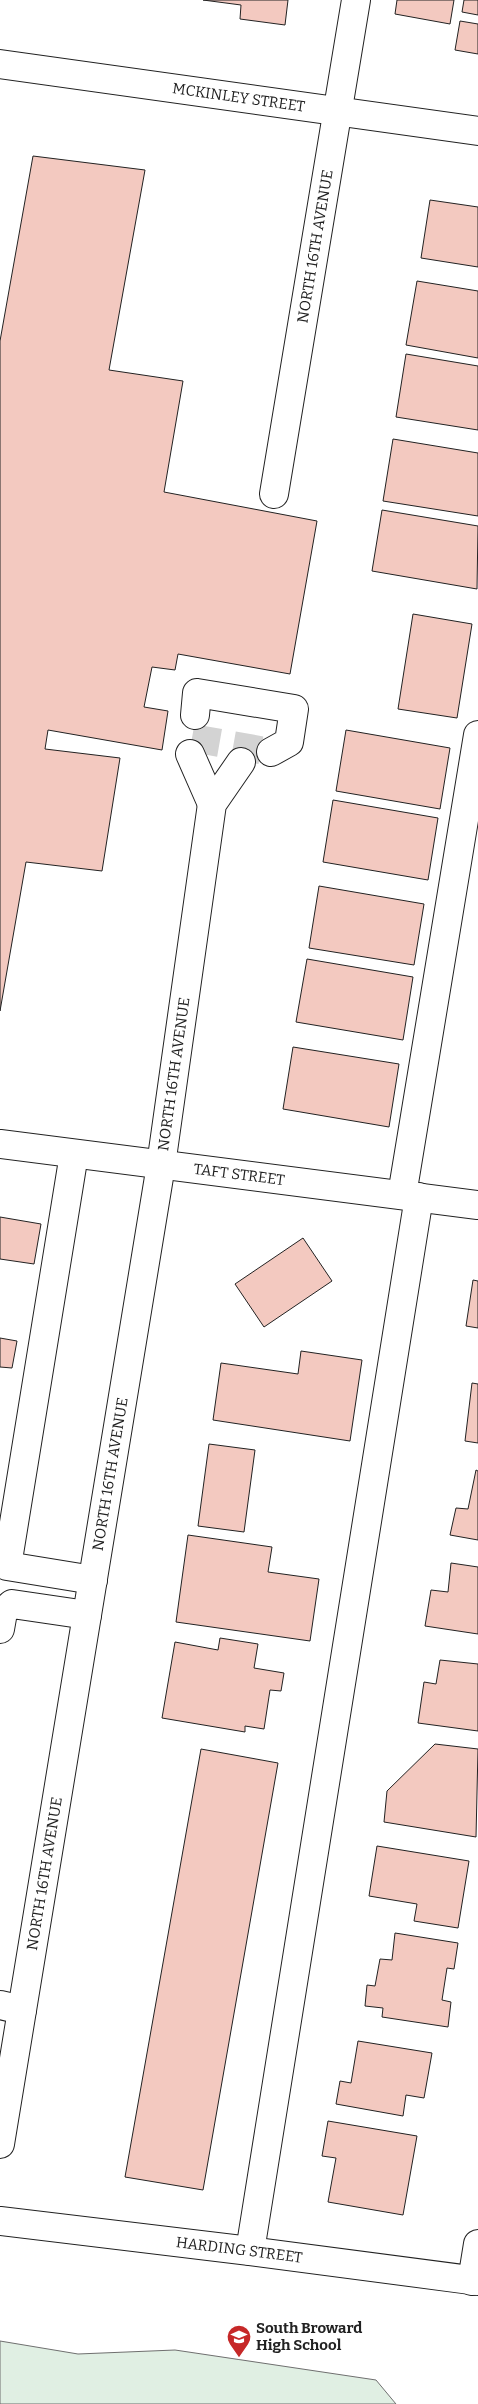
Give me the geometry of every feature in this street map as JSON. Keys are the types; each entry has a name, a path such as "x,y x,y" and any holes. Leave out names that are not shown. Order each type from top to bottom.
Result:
{"street":[{"name":"NORTH 16TH AVENUE","path":"274,494 356,0"},
{"name":"MCKINLEY STREET","path":"0,64 478,131"},
{"path":"195,715 197,693 250,713 294,709 289,742 270,752"},
{"path":"250,2251 478,736"},
{"path":"190,754 212,804"},
{"path":"212,804 241,762"},
{"name":"NORTH 16TH AVENUE","path":"0,2144 11,2008 88,1615 161,1165 212,804"},
{"name":"TAFT STREET","path":"0,1144 478,1205"},
{"path":"74,1154 7,1566 93,1580"},
{"path":"0,1629 3,1612 12,1604 88,1615"},
{"name":"HARDING STREET","path":"0,2221 250,2251 475,2281"},
{"path":"475,2281 478,2244"}],"green space":[{"path":"0,2341 78,2354 175,2350 376,2380 396,2404 0,2404"}],"building":[{"path":"203,0 288,0 285,25 240,19 241,5"},
{"path":"397,0 454,0 450,24 395,14"},
{"path":"464,0 478,0 478,15 462,12"},
{"path":"460,21 478,24 478,54 455,50"},
{"path":"33,156 145,170 109,370 183,381 164,492 317,521 290,674 178,654 175,670 152,667 144,707 168,711 162,750 48,730 45,749 120,758 102,871 26,862 0,1011 0,341"},
{"path":"430,200 478,207 478,267 421,258"},
{"path":"417,281 478,291 478,358 406,345"},
{"path":"406,354 478,366 478,430 396,417"},
{"path":"393,439 478,453 478,516 383,501"},
{"path":"382,510 478,526 477,589 372,571"},
{"path":"413,614 472,624 457,718 398,709"},
{"path":"346,730 450,748 440,809 336,791"},
{"path":"333,800 438,818 428,880 323,862"},
{"path":"319,886 424,904 414,965 309,948"},
{"path":"307,959 413,977 403,1040 296,1022"},
{"path":"293,1047 399,1064 389,1127 283,1109"},
{"path":"0,1217 41,1224 34,1264 0,1259"},
{"path":"303,1238 332,1281 264,1327 235,1284"},
{"path":"473,1280 478,1281 478,1328 466,1326"},
{"path":"0,1338 17,1341 12,1368 0,1367"},
{"path":"301,1351 362,1360 350,1441 213,1420 221,1363 298,1374"},
{"path":"472,1383 478,1384 478,1443 465,1441"},
{"path":"209,1444 255,1450 244,1532 198,1526"},
{"path":"476,1470 478,1471 478,1540 450,1535 456,1508 468,1509"},
{"path":"188,1535 272,1547 268,1572 319,1579 310,1641 176,1622"},
{"path":"451,1563 478,1567 478,1634 425,1626 431,1590 448,1592"},
{"path":"220,1638 258,1644 254,1668 284,1673 281,1691 270,1690 264,1729 245,1726 245,1732 162,1718 175,1642 218,1650"},
{"path":"440,1660 478,1664 478,1731 418,1723 424,1682 436,1684"},
{"path":"435,1744 478,1749 476,1837 384,1822 387,1791"},
{"path":"201,1749 278,1763 203,2190 125,2177"},
{"path":"377,1846 469,1861 458,1928 414,1921 417,1904 369,1896"},
{"path":"395,1933 458,1943 454,1969 447,1968 442,2000 451,2002 448,2027 382,2017 383,2008 365,2006 367,1985 375,1986 380,1959 392,1960"},
{"path":"358,2041 432,2053 424,2098 406,2095 403,2116 336,2104 340,2081 351,2083"},
{"path":"328,2121 417,2136 403,2215 328,2202 336,2158 322,2156"}],"tunnel":[{"path":"192,738 271,752"}],"place":[{"name":"South Broward High School","path":"239,2358"}]}
